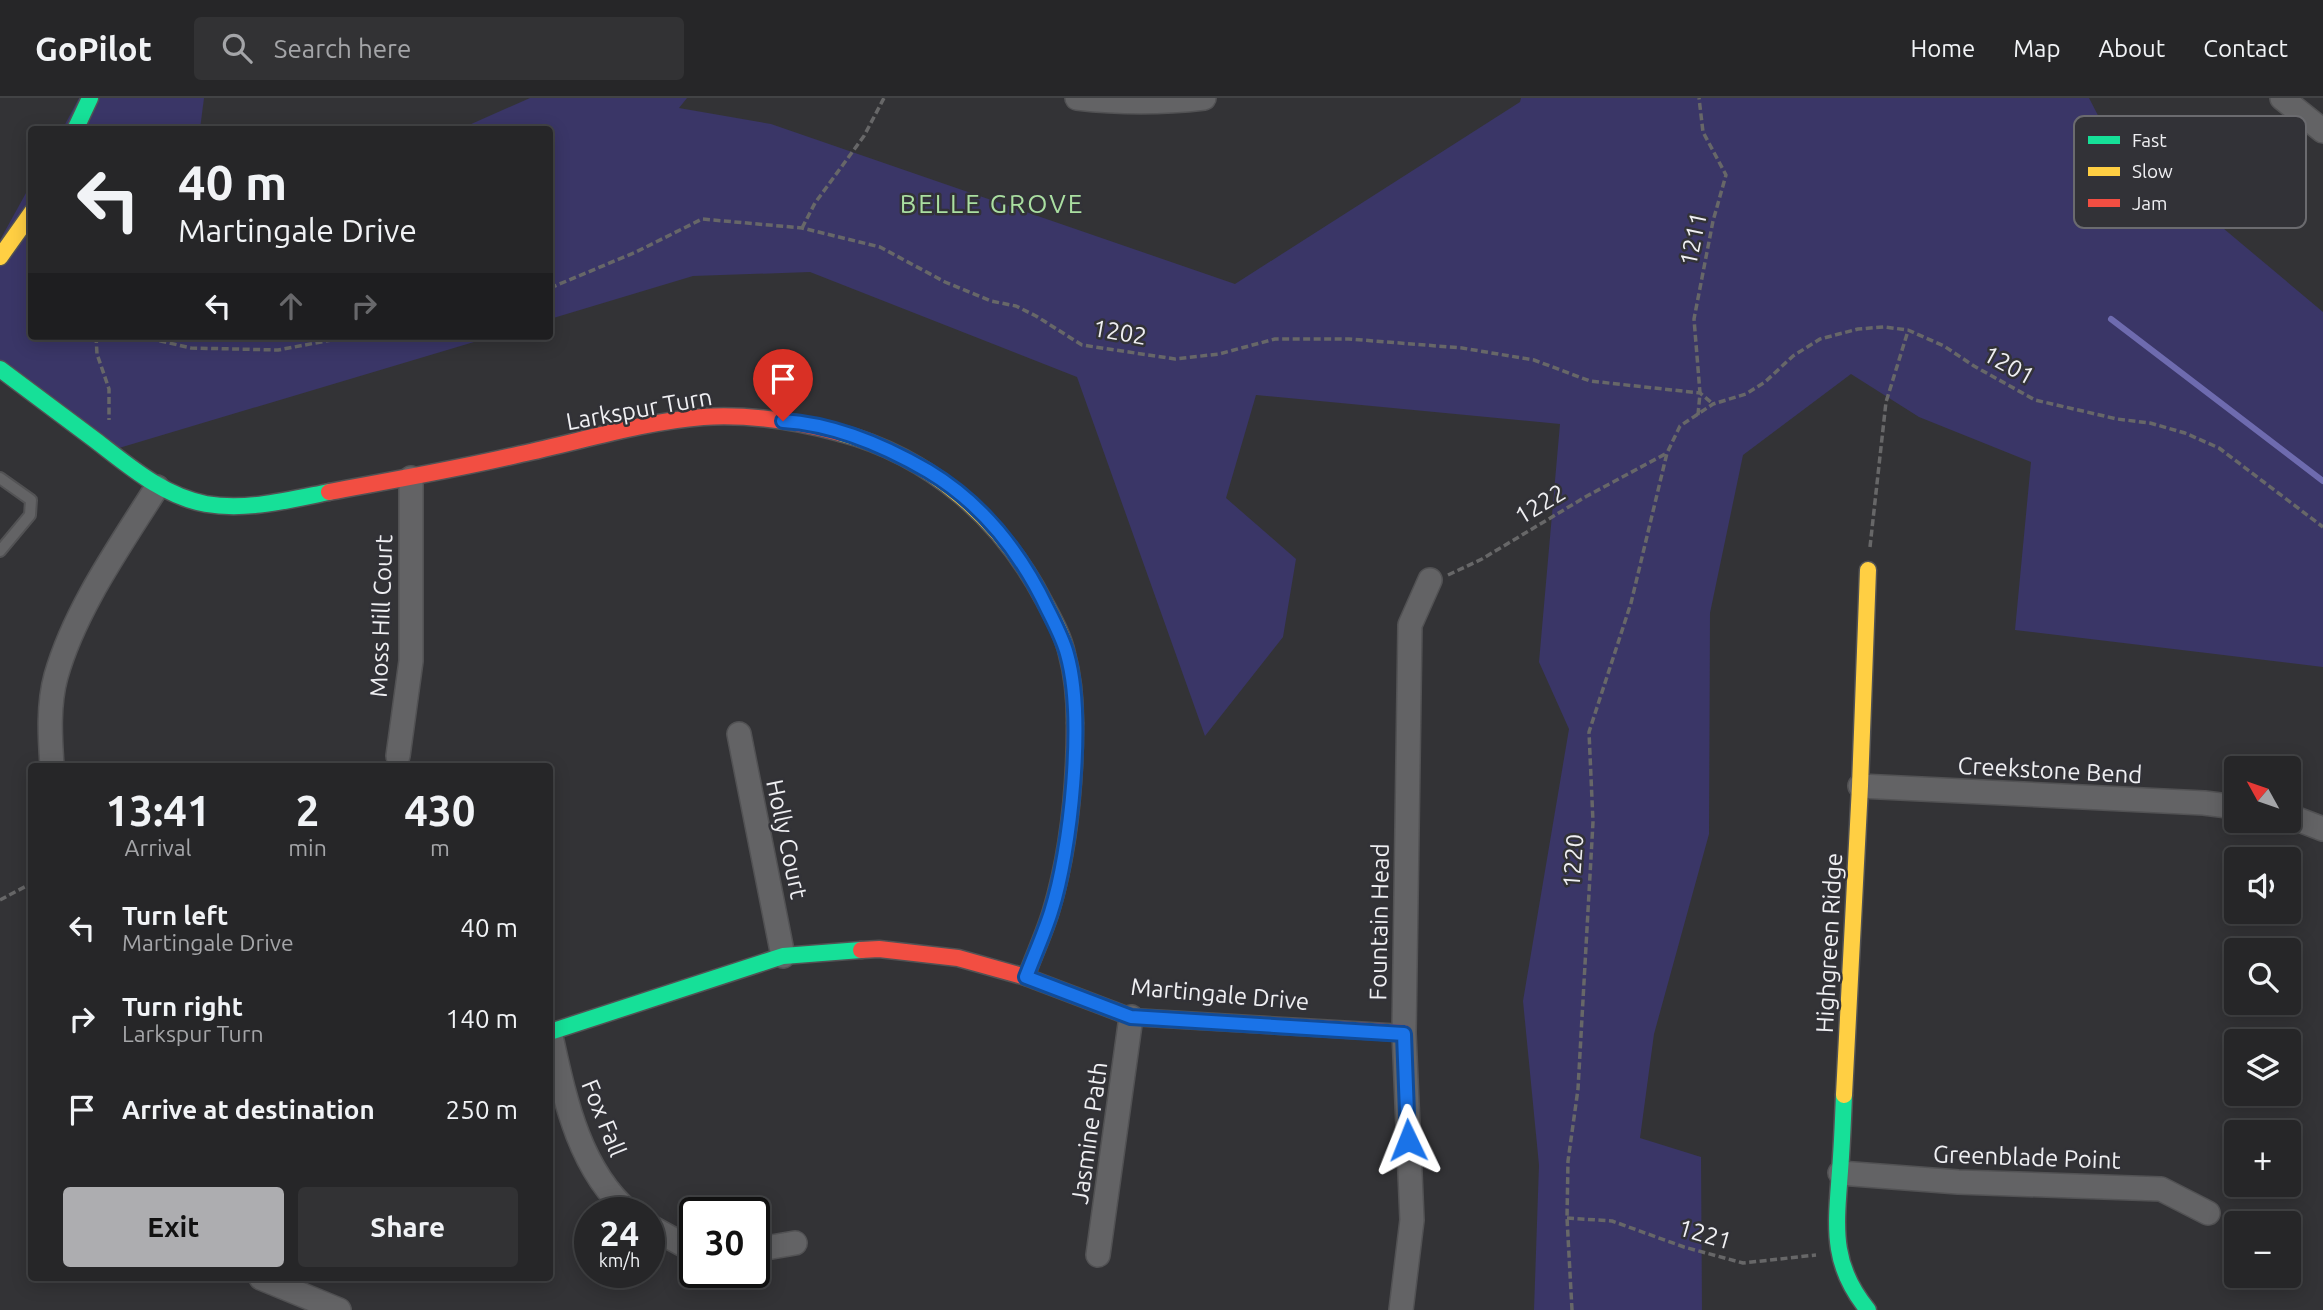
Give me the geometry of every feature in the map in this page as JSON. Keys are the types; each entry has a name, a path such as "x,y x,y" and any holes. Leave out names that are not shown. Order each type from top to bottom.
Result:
{"street":[{"path":"77,126 90,98"},
{"path":"1077,98 1115,102 1174,102 1204,98"},
{"path":"2282,98 2304,116"},
{"path":"2306,117 2323,131"},
{"path":"0,257 28,218"},
{"name":"Larkspur Turn","path":"0,369 157,487 205,503 236,507 411,478 675,421 711,417 800,422 865,440 905,458 944,481 994,526 1026,568 1067,653 1072,681 1072,785 1063,860 1051,911 1026,977"},
{"name":"Moss Hill Court","path":"398,756 411,661 411,478"},
{"path":"52,763 49,729 55,677 70,637 84,606 157,487"},
{"name":"Highgreen Ridge","path":"1867,570 1860,786 1840,1173 1835,1203 1836,1252 1858,1300 1868,1310"},
{"name":"Fountain Head","path":"1401,1310 1412,1220 1404,1034 1410,625 1430,580"},
{"name":"Holly Court","path":"739,734 783,956"},
{"name":"Creekstone Bend","path":"1860,786 2224,806"},
{"path":"2301,820 2323,829"},
{"name":"Martingale Drive","path":"553,1031 783,956 879,949 958,958 1026,977 1131,1017 1404,1034"},
{"name":"Jasmine Path","path":"1098,1255 1131,1017"},
{"name":"Fox Fall","path":"553,1045 582,1146 614,1197"},
{"name":"Greenblade Point","path":"1840,1173 1958,1182 2161,1189 2207,1213"},
{"path":"770,1247 795,1243"},
{"path":"268,1281 339,1310"}],"lane":[{"path":"0,478 30,500 30,515 0,551"}],"path":[{"path":"802,228 815,202 864,136 884,98"},
{"name":"1211","path":"1698,415 1700,393 1694,319 1713,221 1726,175 1703,132 1699,98"},
{"name":"1202","path":"553,287 636,252 702,219 802,228 880,247 945,282 992,301 1016,306 1082,345 1175,359 1219,354 1275,339 1361,340 1462,348 1534,360 1590,381 1700,393"},
{"name":"1201","path":"1680,426 1713,404 1746,394 1765,382 1793,356 1820,339 1858,329 1884,327 1908,330 1944,346 2035,400 2117,419 2150,423 2185,433 2219,448 2323,527"},
{"path":"1867,570 1886,402 1908,330"},
{"path":"96,340 97,354 109,389 109,451"},
{"path":"148,340 191,348 278,350 332,340"},
{"path":"1700,393 1713,404"},
{"name":"1220","path":"1572,1310 1567,1218 1568,1161 1578,1089 1593,822 1589,732 1631,603 1667,453 1680,426"},
{"name":"1222","path":"1430,580 1455,573 1482,559 1587,496 1667,453"},
{"path":"0,900 28,885"},
{"name":"1221","path":"1567,1218 1612,1221 1684,1247 1743,1264 1836,1252"}],"shaded area":[{"path":"79,98 204,98 200,126 64,126"},
{"path":"530,98 687,98 679,108 771,124 1235,284 1520,102 1521,98 2089,98 2098,116 2074,116 2074,228 2223,228 2323,312 2323,667 2015,630 2031,462 1919,417 1851,374 1743,455 1710,613 1709,834 1654,1034 1640,1138 1701,1157 1702,1310 1534,1310 1539,1165 1523,1001 1569,729 1539,662 1560,424 1256,395 1226,498 1296,559 1283,637 1205,736 1077,377 810,272 693,276 553,318 553,126 467,126"},
{"path":"28,189 28,340 481,340 109,451 0,369 0,240"}],"waterway":[{"path":"2111,319 2323,481"}],"traffic: fast":[{"path":"77,126 90,98"},
{"path":"0,369 134,470 161,487 190,500 237,506 329,492"},
{"path":"553,1031 783,956 861,950"},
{"path":"1844,1095 1837,1209 1838,1244 1847,1277 1868,1310"}],"traffic: slow":[{"path":"0,257 28,218"},
{"path":"840,433 873,444 933,475 960,495 1007,544 1027,571 1063,640 1072,680 1075,723"},
{"path":"1844,1095 1868,570"}],"traffic: jam":[{"path":"329,492 473,465 634,427 680,419 721,416 755,418 840,433"},
{"path":"1026,977 1048,920 1067,842 1074,771 1075,723"},
{"path":"861,950 879,949 958,958 1026,977 1131,1017 1404,1033"}],"district":[{"name":"BELLE GROVE","path":"992,203"}],"route":[{"path":"783,421 800,422 865,440 905,458 944,481 972,504 1010,544 1033,580 1054,623 1067,653 1072,681 1072,785 1061,871 1051,911 1026,977 1131,1017 1404,1034 1408,1140"}]}
